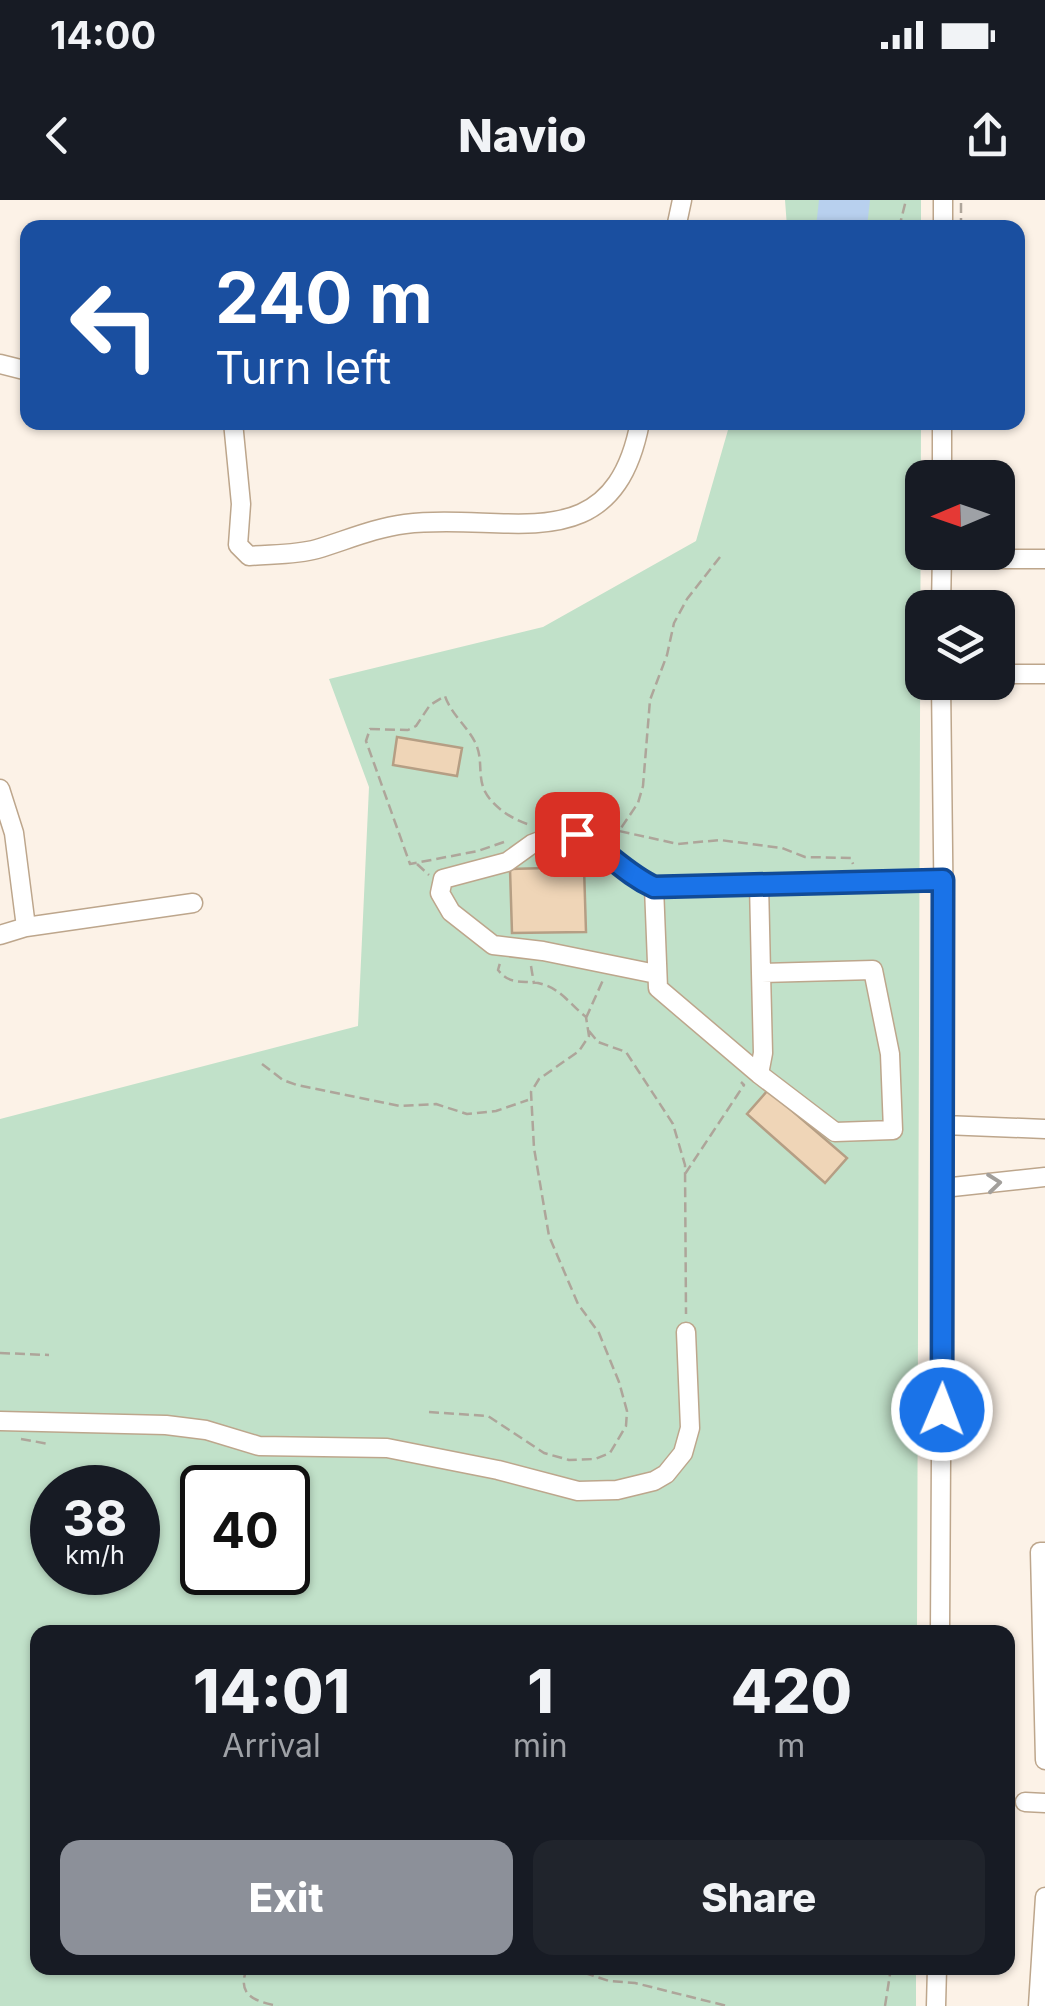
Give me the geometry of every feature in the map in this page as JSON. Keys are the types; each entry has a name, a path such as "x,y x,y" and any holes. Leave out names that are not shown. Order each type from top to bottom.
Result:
{"street":[{"path":"234,430 241,504 238,545 249,556 313,550 375,528 549,524 572,518 602,501 618,484 639,430"},
{"path":"942,430 942,460"},
{"path":"1015,558 1045,559"},
{"path":"1015,674 1045,674"},
{"path":"940,1625 944,1188 941,700"},
{"path":"0,789 14,833 26,927"},
{"path":"656,974 544,951 493,946 451,912 440,893 441,884 472,870 507,862 532,844 563,832 577,834 598,846 612,862 654,887 943,880"},
{"path":"759,883 759,1074"},
{"path":"654,887 658,988 835,1132 893,1130 890,1054 872,970 761,973"},
{"path":"0,935 26,927 193,903"},
{"path":"944,1125 1045,1130"},
{"path":"944,1188 1045,1177"},
{"path":"0,1421 166,1425 206,1430 259,1446 361,1446 473,1464 578,1491 616,1490 654,1481 666,1474 683,1453 690,1428 686,1332"},
{"path":"1045,1552 1040,1552 1045,1760"},
{"path":"1025,1802 1045,1803"},
{"path":"1038,2006 1045,1897"},
{"path":"936,2006 937,1975"}],"path":[{"path":"619,832 643,786 650,700 674,624 720,556"},
{"path":"514,838 478,851 410,864 366,741 370,729 408,730 416,726 430,705 444,696 478,748 484,791 499,808 532,826 523,832"},
{"path":"606,836 619,832 678,844 720,840 782,848 806,858 841,856 851,858 856,870 854,882"},
{"path":"506,957 498,970 504,978 545,984 586,1017 589,1032 598,1042 626,1052 673,1124 684,1165 686,1332"},
{"path":"526,959 532,967 534,984"},
{"path":"429,1412 488,1416 544,1454 569,1460 595,1459 610,1453 626,1426 624,1396 599,1333 578,1304 548,1236 530,1099 539,1078 579,1051 588,1036 586,1017 612,966"},
{"path":"262,1064 297,1085 400,1106 436,1104 467,1114 482,1114 530,1099"},
{"path":"684,1175 744,1084 732,1074"},
{"path":"0,1352 49,1354"},
{"path":"244,1975 246,1994 252,2000 278,2006"},
{"path":"593,1975 726,2006"},
{"path":"885,2006 890,1975"}],"green space":[{"path":"785,200 921,200 921,220 786,220"},
{"path":"728,430 921,430 921,460 905,460 905,570 921,570 920,590 905,590 905,700 920,700 917,1625 30,1625 30,1975 916,1975 916,2006 0,2006 0,1119 358,1026 369,787 329,679 543,627 696,541"}],"water":[{"path":"819,200 870,200 868,220 817,220"}],"building":[{"path":"397,737 462,748 457,776 393,765"},
{"path":"584,867 586,932 512,933 510,869"},
{"path":"768,1090 847,1158 825,1183 747,1114"}],"route":[{"path":"577,834 598,846 632,876 654,887 943,880 942,1410"}]}
